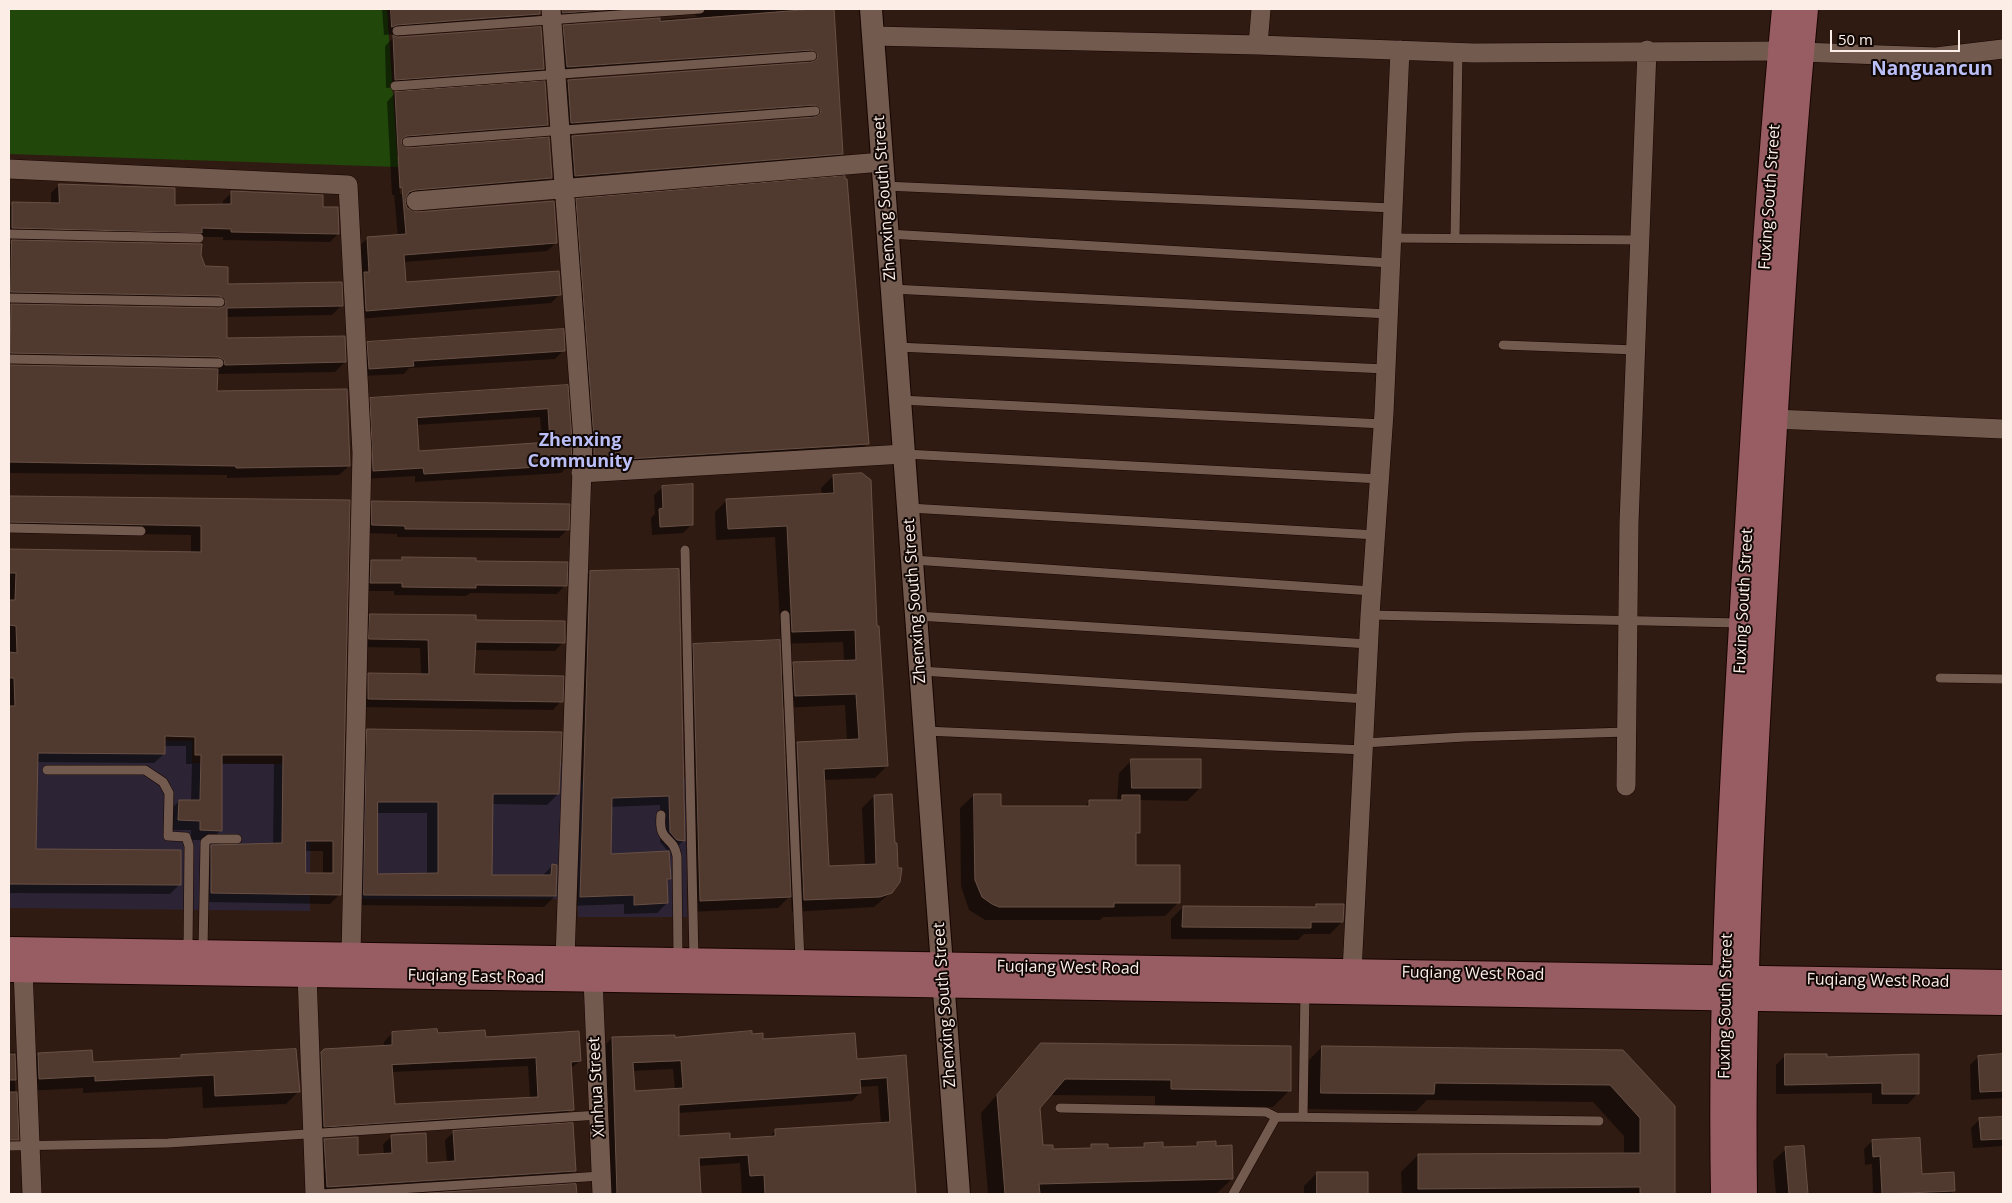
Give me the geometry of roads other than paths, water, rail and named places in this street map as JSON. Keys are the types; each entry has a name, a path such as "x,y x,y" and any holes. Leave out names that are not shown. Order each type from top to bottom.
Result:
{"main road":[{"name":"Fuxing South Street","path":"1724,1194 1736,988 1756,728 1775,419 1791,51 1785,9"},
{"name":"Fuxing South Street","path":"1744,1194 1736,988 1742,623 1772,151 1791,51 1805,9"},
{"name":"Fuqiang East Road","path":"14,963 196,953 800,963 943,975"},
{"name":"Fuqiang East Road","path":"14,963 307,974 593,979 943,975"},
{"name":"Fuqiang West Road","path":"943,975 1352,972 1736,988 2003,1002"},
{"name":"Fuqiang West Road","path":"943,975 1305,991 1736,988 2003,983"}],"street":[{"name":"Zhenxing South Street","path":"871,9 958,1194"},
{"path":"1258,45 1261,9"},
{"path":"551,14 583,440 565,959"},
{"path":"873,36 1258,45 1458,52 1791,51 1936,57 2003,49"},
{"path":"1352,972 1370,615 1384,424 1400,50"},
{"path":"1626,786 1629,523 1647,50"},
{"path":"416,202 882,162"},
{"path":"9,168 348,185 362,453 351,956"},
{"path":"1775,419 2003,430"},
{"path":"581,473 904,454"},
{"path":"14,963 30,1146 32,1194"},
{"path":"307,974 315,1194"},
{"name":"Xinhua Street","path":"593,979 602,1185"}],"lane":[{"path":"397,31 551,14 700,9"},
{"path":"1455,238 1458,52"},
{"path":"395,86 812,56"},
{"path":"408,142 815,111"},
{"path":"884,186 1393,208"},
{"path":"9,234 199,238"},
{"path":"888,234 1391,263"},
{"path":"1392,238 1640,240"},
{"path":"892,289 1388,314"},
{"path":"9,298 220,302"},
{"path":"1503,345 1636,350"},
{"path":"896,347 1386,369"},
{"path":"9,359 219,364"},
{"path":"900,400 1384,424"},
{"path":"904,454 1380,479"},
{"path":"908,508 1376,535"},
{"path":"9,528 141,531"},
{"path":"685,550 686,961"},
{"path":"912,560 1372,591"},
{"path":"785,615 800,963"},
{"path":"1370,615 1742,623"},
{"path":"916,616 1369,644"},
{"path":"920,671 1366,699"},
{"path":"1940,678 2003,679"},
{"path":"925,731 1364,747 1464,737 1627,732"},
{"path":"47,770 145,770 163,782 169,793 168,836 186,837 189,846 196,953"},
{"path":"661,815 659,830 663,837 675,848 677,856 686,961"},
{"path":"196,953 205,842 210,839 237,839"},
{"path":"1303,1117 1305,991"},
{"path":"1060,1108 1266,1112 1276,1117 1599,1121"},
{"path":"9,1146 168,1143 598,1115"},
{"path":"1233,1194 1276,1117"},
{"path":"321,1194 602,1185"}],"district":[{"name":"Nanguancun","path":"1932,70"},
{"name":"Zhenxing Community","path":"580,451"}]}
